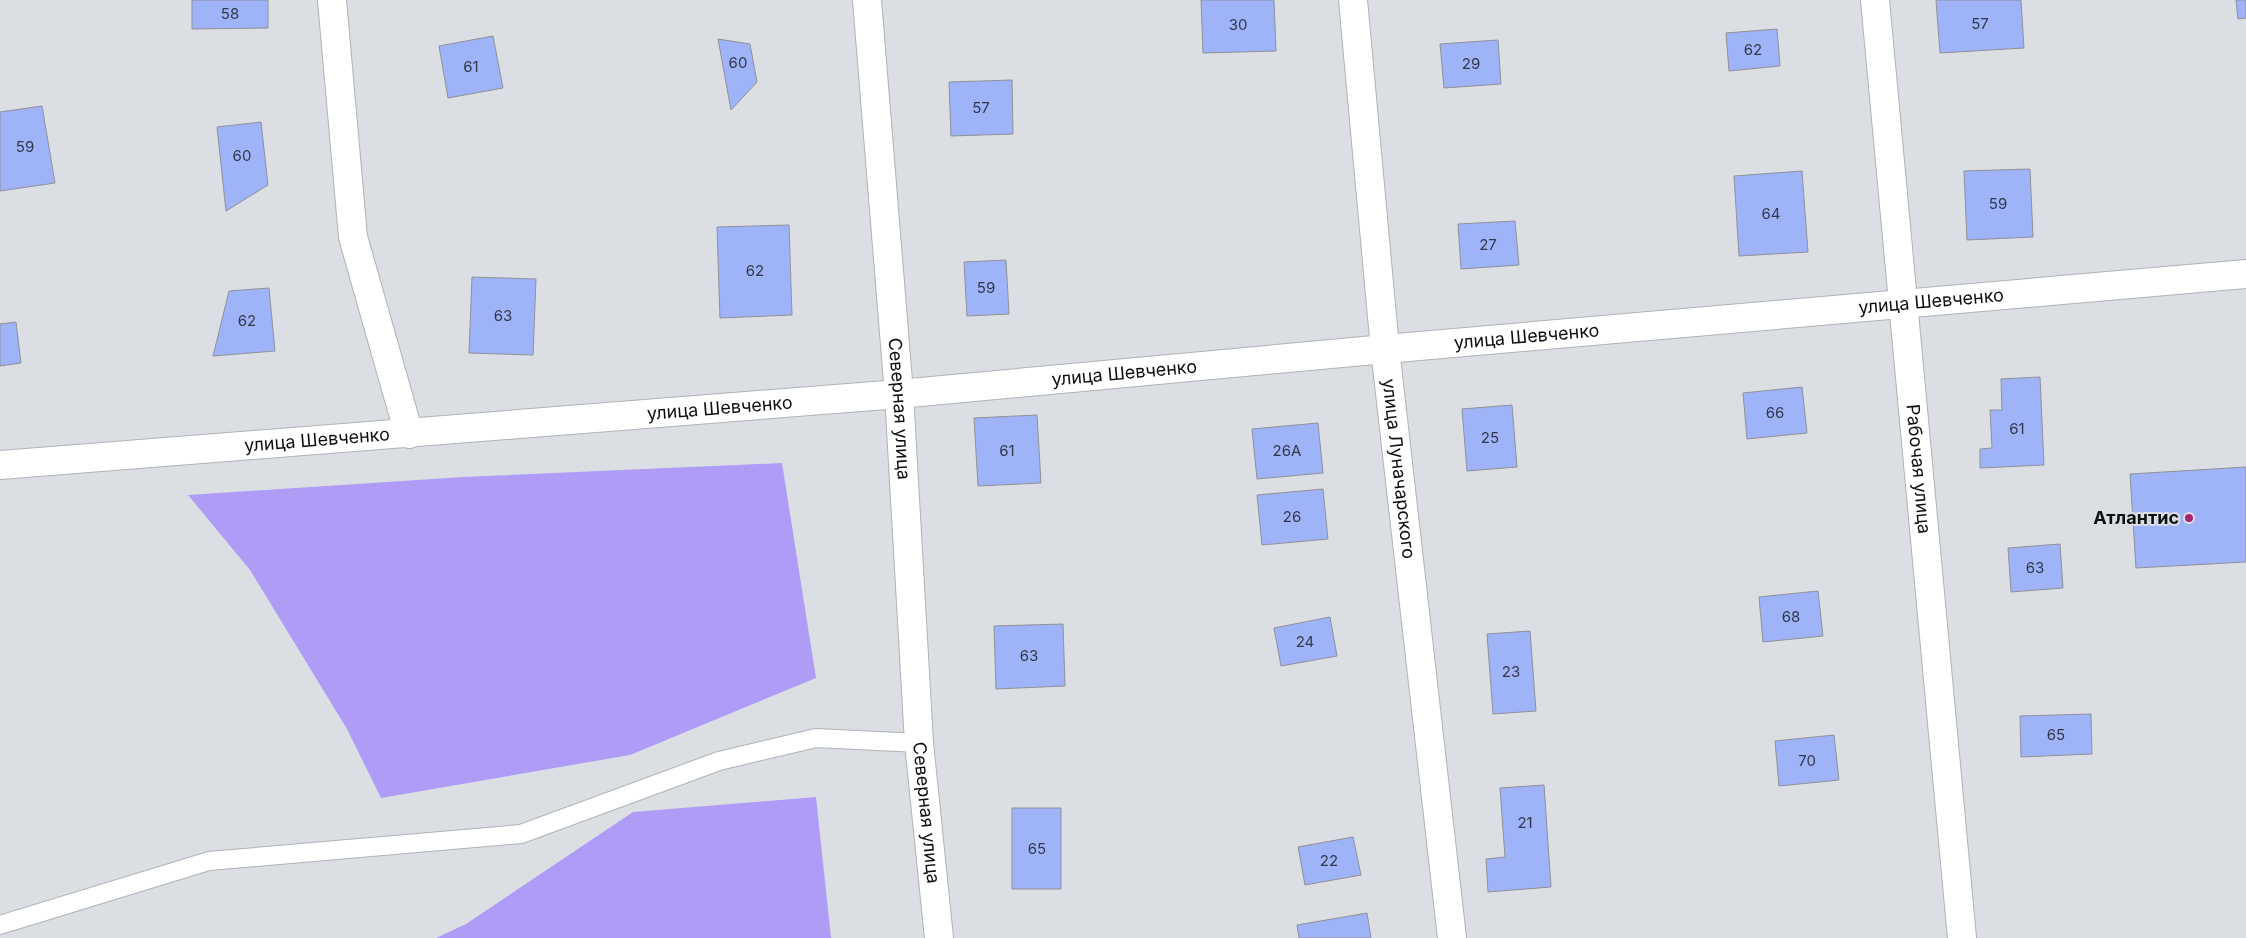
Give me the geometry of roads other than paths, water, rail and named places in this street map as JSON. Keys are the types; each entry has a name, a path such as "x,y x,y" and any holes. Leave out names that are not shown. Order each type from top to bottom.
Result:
{"street":[{"path":"332,0 353,237 409,434"},
{"name":"Северная улица","path":"867,0 899,394 919,743 939,938"},
{"name":"улица Луначарского","path":"1353,0 1385,349 1452,938"},
{"name":"Рабочая улица","path":"1876,0 1902,304 1962,938"},
{"name":"улица Шевченко","path":"0,465 899,394 1385,349 2246,274"}],"lane":[{"path":"0,925 209,862 521,834 718,761 816,738 919,743"}],"place":[{"name":"Атлантис","path":"2189,518"}]}
